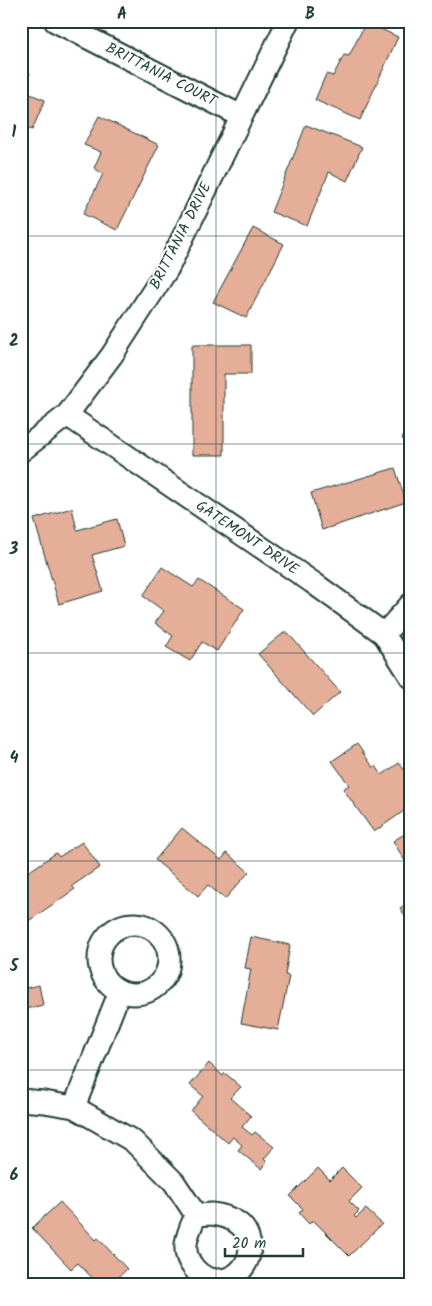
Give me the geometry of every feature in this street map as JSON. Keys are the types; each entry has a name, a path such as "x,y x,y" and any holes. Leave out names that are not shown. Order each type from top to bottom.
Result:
{"street":[{"name":"BRITTANIA COURT","path":"55,21 240,116"},
{"name":"BRITTANIA DRIVE","path":"21,451 67,415 112,354 168,268 240,116 288,21"},
{"name":"GATEMONT DRIVE","path":"67,415 312,582 384,634 411,677"},
{"path":"384,634 411,604"},
{"path":"74,1107 120,991"},
{"path":"21,1100 74,1107 133,1141 174,1182 196,1215"}],"building":[{"path":"366,22 398,37 360,120 315,100 326,74 333,76 344,55 349,56"},
{"path":"21,69 30,73 23,91 45,100 32,130 21,126"},
{"path":"99,116 159,145 117,230 83,214 103,174 94,168 101,152 84,145"},
{"path":"306,125 362,147 347,181 329,172 307,226 271,212"},
{"path":"253,228 284,244 246,318 213,302"},
{"path":"192,345 251,345 251,374 224,374 224,455 192,455"},
{"path":"411,421 411,443 402,439"},
{"path":"395,468 406,502 322,530 311,493"},
{"path":"72,508 77,530 117,519 124,546 92,555 103,591 59,604 34,519"},
{"path":"162,567 193,587 199,580 244,609 217,651 202,642 190,661 166,647 173,636 155,623 164,611 143,596"},
{"path":"286,631 340,692 313,716 258,654"},
{"path":"357,744 373,767 376,766 382,775 399,763 411,778 411,806 374,832 343,789 349,785 332,761"},
{"path":"182,828 221,860 227,853 249,872 225,899 208,885 198,896 155,860"},
{"path":"411,830 411,871 393,841"},
{"path":"82,842 100,867 72,886 75,889 30,920 21,908 21,877 56,853 59,857"},
{"path":"411,901 411,926 400,908"},
{"path":"251,937 290,945 285,975 289,976 278,1030 241,1023 251,969 245,968"},
{"path":"39,985 43,1005 25,1009 28,1022 21,1023 21,988"},
{"path":"209,1063 223,1076 225,1073 241,1087 230,1098 251,1116 242,1127 252,1135 255,1132 274,1147 264,1159 267,1162 261,1169 238,1150 242,1145 233,1137 228,1143 191,1111 203,1096 190,1085"},
{"path":"318,1168 330,1180 342,1168 362,1188 349,1201 359,1211 354,1216 356,1218 366,1209 382,1224 349,1256 313,1220 309,1224 299,1213 303,1209 290,1196"},
{"path":"60,1202 127,1269 110,1285 99,1285 78,1263 71,1269 32,1228"}]}
